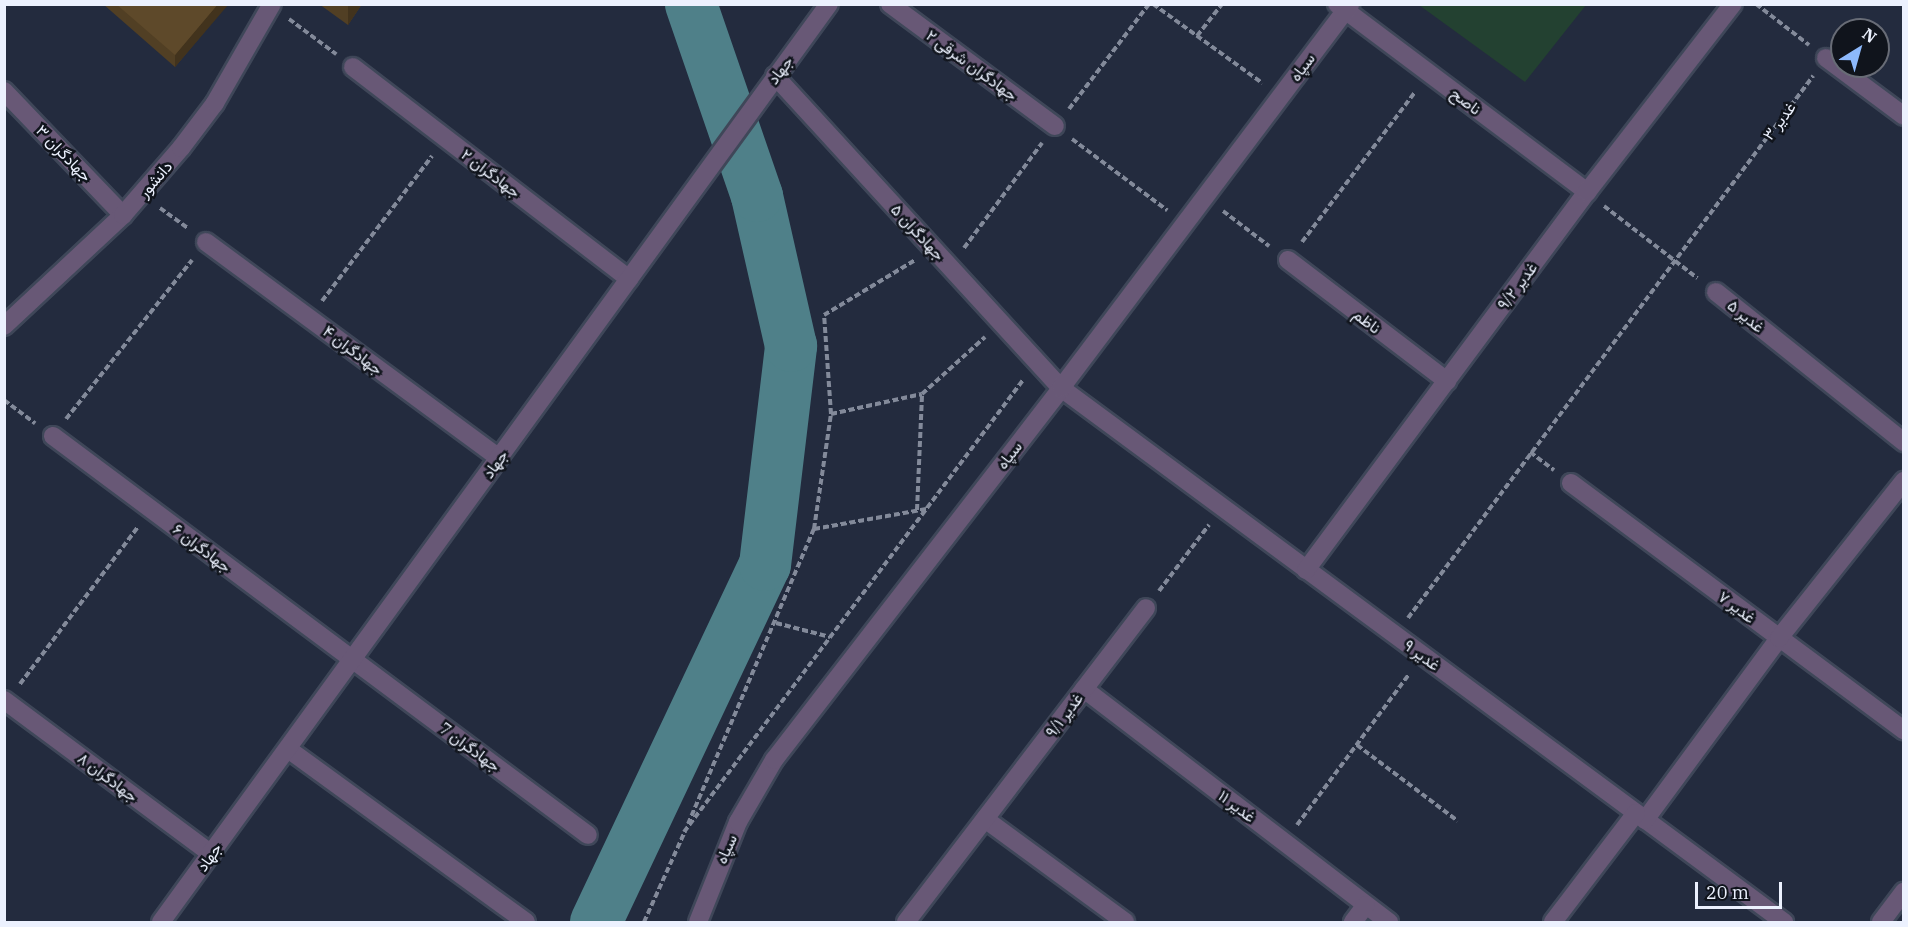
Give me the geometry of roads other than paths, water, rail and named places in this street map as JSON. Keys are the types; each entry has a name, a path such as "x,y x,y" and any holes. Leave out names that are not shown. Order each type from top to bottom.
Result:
{"street":[{"name":"جهادگران شرقی ۲","path":"890,4 1055,126"},
{"name":"غدیر ۹/۲","path":"1306,570 1587,192 1733,4"},
{"name":"دانشور","path":"4,326 142,194 215,103 272,5"},
{"name":"جهاد","path":"161,922 827,5"},
{"name":"ناصح","path":"1344,7 1587,192"},
{"name":"سپاه","path":"698,922 738,822 774,760 1061,388 1344,7"},
{"path":"1826,58 1904,116"},
{"name":"جهادگران ۲","path":"353,67 629,279"},
{"name":"جهادگران ۵","path":"775,76 1061,388"},
{"name":"جهادگران ۳","path":"4,91 123,214"},
{"name":"جهادگران ۴","path":"206,242 499,459"},
{"name":"ناظم","path":"1288,260 1447,381"},
{"name":"غدیر ۵","path":"1716,292 1904,442"},
{"name":"غدیر ۹","path":"1061,388 1784,922"},
{"name":"جهادگران ۶","path":"52,436 352,660"},
{"path":"1553,922 1641,817 1904,481"},
{"name":"غدیر ۷","path":"1571,483 1904,730"},
{"name":"غدیر ۹/۱","path":"906,922 1146,608"},
{"name":"جهادگران 7","path":"352,660 588,835"},
{"name":"غدیر ۱۱","path":"1084,689 1389,922"},
{"name":"جهادگران ۸","path":"6,701 211,854"},
{"path":"288,749 526,922"},
{"path":"985,819 1125,922"},
{"path":"1881,922 1904,892"},
{"path":"1353,922 1366,905"}],"waterway":[{"path":"596,922 765,565 791,346 757,196 691,4"}]}
